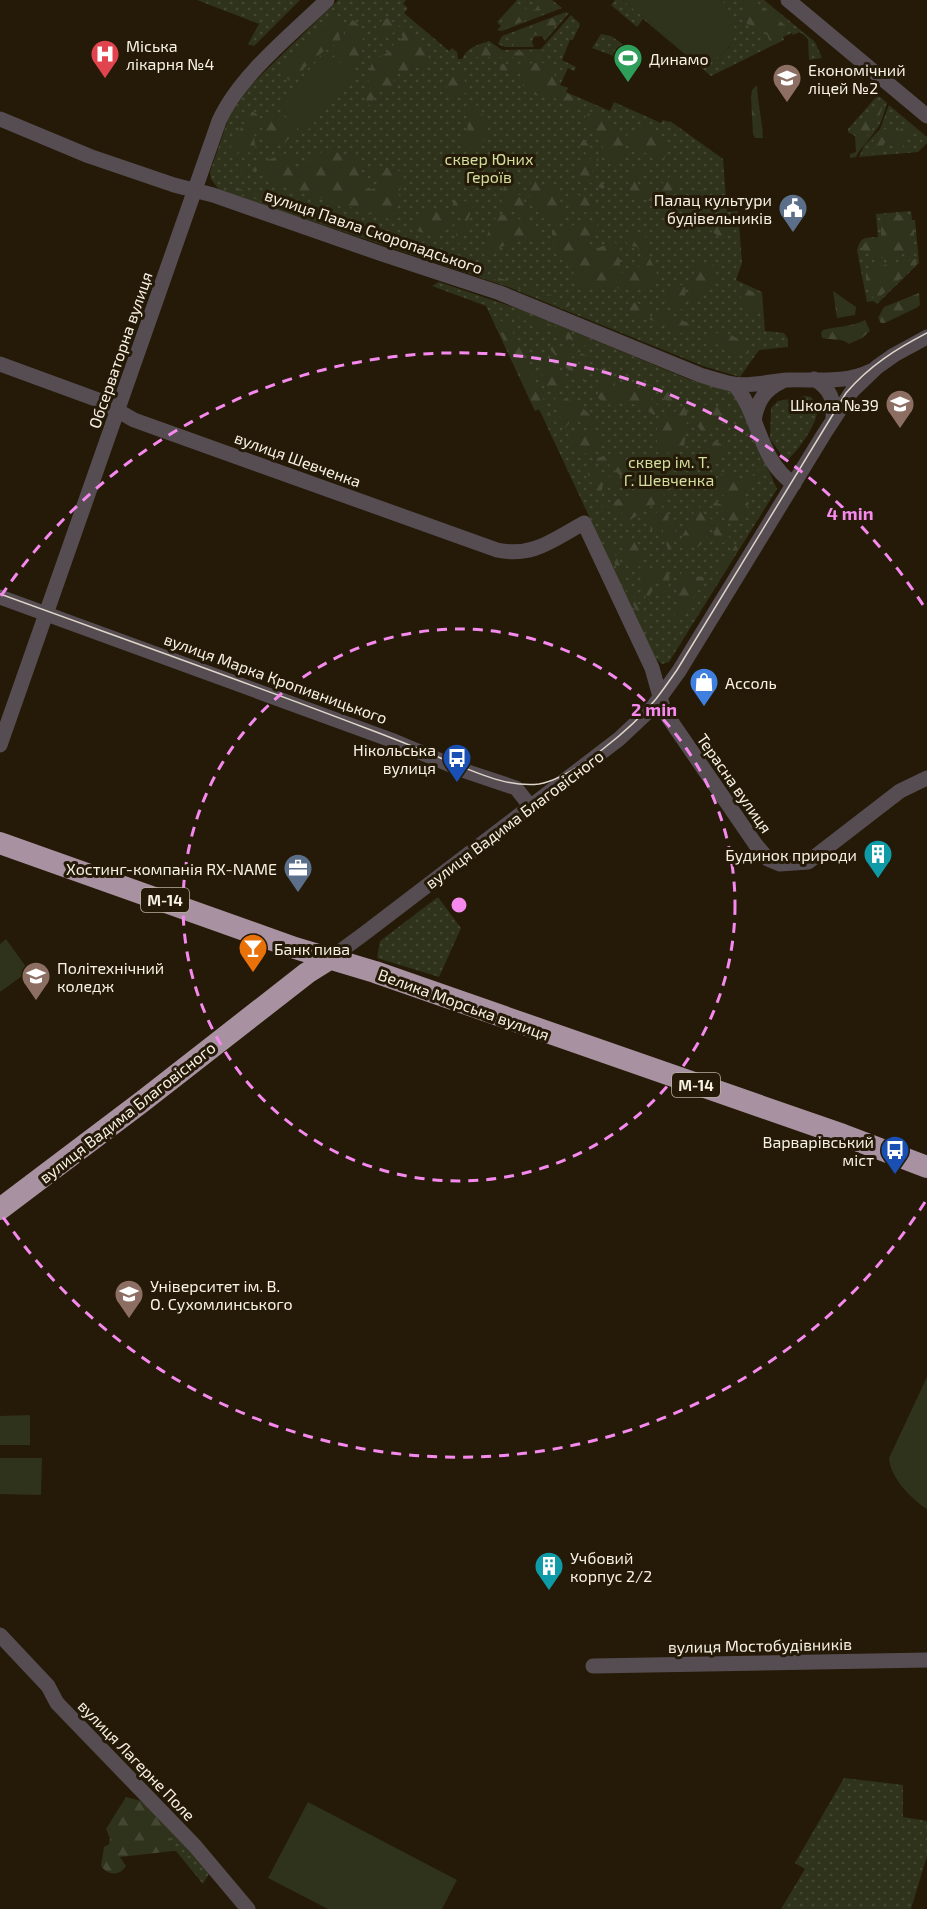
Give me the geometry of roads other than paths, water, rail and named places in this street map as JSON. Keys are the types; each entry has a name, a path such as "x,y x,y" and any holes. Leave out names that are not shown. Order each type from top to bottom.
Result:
{"highway":[{"name":"Велика Морська вулиця","path":"0,843 295,948 331,958 843,1135 927,1167"},
{"name":"вулиця Вадима Благовісного","path":"0,1209 307,973 331,958"}],"street":[{"name":"Обсерваторна вулиця","path":"0,745 219,121 234,93 245,80 327,0"},
{"path":"788,0 927,117"},
{"name":"вулиця Павла Скоропадського","path":"0,119 89,156 213,195 500,293 700,375 734,384 785,380 842,380 872,371"},
{"name":"вулиця Вадима Благовісного","path":"331,958 619,739 642,719 660,699 852,391 872,371 894,355 927,337"},
{"name":"вулиця Шевченка","path":"0,364 101,401 134,420 504,551 527,552 539,548 584,523"},
{"path":"814,379 824,385 828,391 832,400 833,420"},
{"path":"753,421 761,397 773,386 785,380"},
{"path":"734,384 746,399 759,435 777,470 794,484"},
{"name":"Терасна вулиця","path":"584,523 652,668 664,711 768,860 780,864 808,862 900,791 927,778"},
{"name":"вулиця Марка Кропивницького","path":"0,597 516,788 530,806"},
{"name":"вулиця Лагерне Поле","path":"0,1635 48,1686 57,1703 195,1846 248,1909"},
{"name":"вулиця Мостобудівників","path":"593,1666 927,1660"}],"tram line":[{"path":"0,594 318,710 478,773 502,781 527,785 539,784 569,772 602,750 656,699 677,670 846,393 864,374 884,359 927,333"}],"place":[{"name":"Міська лікарня №4","path":"105,80"},
{"name":"Динамо","path":"628,84"},
{"name":"Економічний ліцей №2","path":"787,104"},
{"name":"Палац культури будівельників","path":"793,234"},
{"name":"Школа №39","path":"900,430"},
{"name":"Ассоль","path":"704,708"},
{"name":"Нікольська вулиця","path":"457,784"},
{"name":"Будинок природи","path":"878,880"},
{"name":"Хостинг-компанія RX-NAME","path":"298,894"},
{"name":"Банк пива","path":"253,974"},
{"name":"Політехнічний коледж","path":"36,1002"},
{"name":"Варварівський міст","path":"895,1176"},
{"name":"Університет ім. В. О. Сухомлинського","path":"129,1320"},
{"name":"Учбовий корпус 2/2","path":"549,1592"}],"park label":[{"name":"сквер Юних Героїв","path":"489,167"},
{"name":"сквер ім. Т. Г. Шевченка","path":"669,470"}]}
